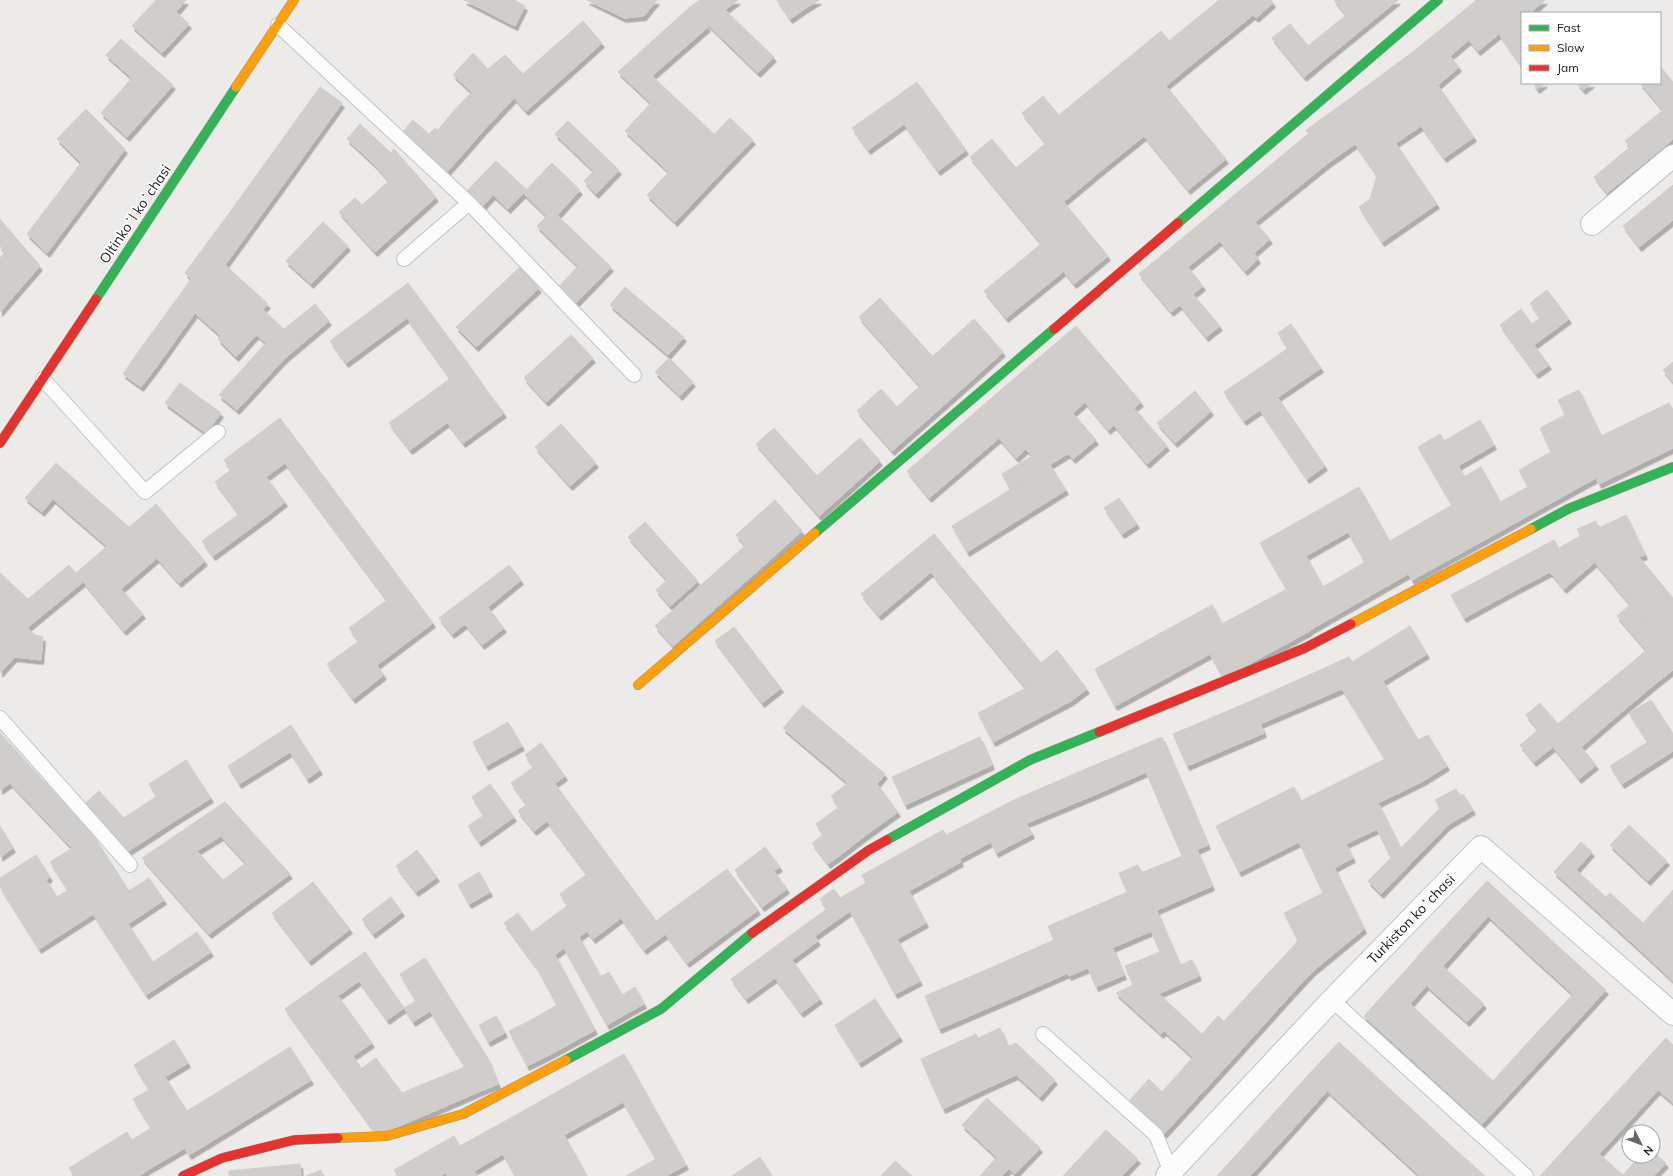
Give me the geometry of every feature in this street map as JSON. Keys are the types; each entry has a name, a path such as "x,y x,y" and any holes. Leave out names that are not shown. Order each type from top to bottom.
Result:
{"street":[{"name":"Oltinkoʻl koʻchasi","path":"0,443 294,0"},
{"path":"638,685 1438,0"},
{"path":"1592,224 1673,156"},
{"path":"183,1176 222,1158 294,1140 387,1136 463,1114 661,1009 757,929 869,850 1030,760 1306,648 1568,509 1673,467"},
{"name":"Turkiston koʻchasi","path":"1172,1175 1332,1000 1481,848 1673,1014"}],"lane":[{"path":"278,25 469,203 634,375"},
{"path":"404,259 469,203"},
{"path":"43,378 145,492 218,432"},
{"path":"0,718 130,865"},
{"path":"1332,1000 1526,1176"},
{"path":"1042,1034 1156,1135 1172,1175"}],"building":[{"path":"156,0 163,0 189,24 162,53 132,26"},
{"path":"163,0 186,0 176,12"},
{"path":"464,0 514,0 525,6 515,26"},
{"path":"587,0 657,0 644,16 624,18"},
{"path":"700,0 738,0 725,10 774,57 758,73 690,7"},
{"path":"777,0 800,0 806,8 790,19"},
{"path":"800,0 819,0 806,8"},
{"path":"1219,0 1271,0 1273,3 1256,18 1253,15 1190,66 1169,41"},
{"path":"1334,0 1398,0 1360,31"},
{"path":"1476,0 1545,0 1531,12 1521,12 1521,20 1519,22 1521,25 1521,66 1499,34 1473,3"},
{"path":"1473,3 1499,34 1478,51 1469,40 1450,56 1459,67 1438,85 1414,51"},
{"path":"690,7 708,27 652,76 714,134 700,149 618,72"},
{"path":"1346,15 1360,31 1322,62 1308,46"},
{"path":"583,21 602,43 571,71 551,49"},
{"path":"1290,24 1322,62 1304,77 1272,38"},
{"path":"1161,31 1190,66 1088,150 1059,115"},
{"path":"121,39 173,85 127,137 101,113 132,78 106,55"},
{"path":"551,49 571,71 526,111 488,69 505,55 523,74"},
{"path":"1414,51 1474,137 1444,158 1421,126 1396,143 1360,91"},
{"path":"473,53 514,98 483,131 457,107 472,92 453,75"},
{"path":"1661,67 1673,82 1673,139 1644,163 1625,141 1663,110 1641,84 1661,84"},
{"path":"917,82 966,150 938,171 904,124 868,150 852,128"},
{"path":"1534,84 1544,84 1537,89"},
{"path":"1578,84 1591,84 1583,90"},
{"path":"1166,86 1226,159 1188,190 1144,136 1103,169 1088,150"},
{"path":"320,87 342,103 296,167 274,151"},
{"path":"1360,91 1437,204 1382,242 1359,207 1370,199 1377,175 1355,144 1328,163 1306,130"},
{"path":"1043,96 1103,169 1030,230 970,157 992,139 1016,168 1046,143 1022,113"},
{"path":"651,103 723,171 675,222 647,195 669,172 625,131"},
{"path":"457,107 483,131 463,154 437,131"},
{"path":"86,109 125,149 47,253 27,234 81,163 57,139"},
{"path":"730,118 753,140 723,171 700,149"},
{"path":"413,120 429,134 416,148 401,134"},
{"path":"568,121 619,170 596,194 584,181 594,171 555,134"},
{"path":"360,124 391,153 394,149 436,197 375,252 339,212 355,198 362,205 389,181 376,166 347,139"},
{"path":"435,128 463,154 445,174 416,148"},
{"path":"1308,134 1328,163 1255,222 1270,239 1254,253 1258,259 1245,271 1203,221"},
{"path":"1630,147 1644,163 1607,193 1594,177"},
{"path":"274,151 296,167 249,232 227,216"},
{"path":"496,161 527,190 508,209 493,195 481,208 465,193"},
{"path":"552,163 580,190 552,221 523,193"},
{"path":"1673,185 1673,220 1639,247 1623,226"},
{"path":"1064,202 1108,256 1074,284 1030,230"},
{"path":"557,215 611,267 575,304 558,288 578,266 537,226 547,216 552,221"},
{"path":"227,216 249,232 225,265 268,304 247,326 185,273"},
{"path":"0,219 40,266 0,312 0,258 5,252 0,246"},
{"path":"1203,221 1220,241 1188,267 1203,286 1171,312 1139,274"},
{"path":"323,222 348,246 311,284 286,261"},
{"path":"1041,244 1064,271 1006,318 984,291"},
{"path":"520,267 539,288 476,347 456,327"},
{"path":"192,278 257,334 236,357 218,339 221,336 195,313 157,366 138,352"},
{"path":"408,283 469,365 450,378 407,318 346,363 330,341"},
{"path":"625,287 684,337 668,355 610,305"},
{"path":"1547,290 1569,319 1534,345 1549,365 1536,374 1500,325 1521,309 1532,324 1540,318 1530,303"},
{"path":"1193,294 1220,326 1206,337 1180,305"},
{"path":"880,298 962,389 892,451 857,411 881,389 897,407 920,386 859,317"},
{"path":"315,304 329,321 284,359 247,326 263,310 284,329"},
{"path":"974,319 1003,352 962,389 933,356"},
{"path":"1291,324 1321,368 1278,397 1258,369 1288,348 1278,333"},
{"path":"1076,326 1141,402 1108,430 1085,402 1073,413 1096,440 1073,459 1009,383"},
{"path":"571,335 593,358 546,402 524,378"},
{"path":"266,343 284,359 237,410 219,395"},
{"path":"138,352 157,366 141,387 123,374"},
{"path":"669,358 693,382 680,396 655,372"},
{"path":"1673,362 1673,382 1663,370"},
{"path":"469,365 488,392 410,450 389,423"},
{"path":"1258,369 1325,466 1307,479 1260,410 1244,421 1224,392"},
{"path":"180,383 221,413 206,433 165,403"},
{"path":"1009,383 1069,453 1010,489 1002,474 1032,456 1026,449 1016,458 999,438 929,498 907,471"},
{"path":"1579,390 1601,436 1669,403 1673,410 1673,448 1599,484 1558,400"},
{"path":"1195,391 1211,411 1175,443 1157,423"},
{"path":"488,392 504,413 463,443 447,422"},
{"path":"1134,408 1167,446 1147,464 1114,425"},
{"path":"1565,415 1596,478 1540,509 1519,470 1551,452 1540,428"},
{"path":"280,418 433,623 377,665 349,628 387,600 285,463 266,477 285,502 266,517 224,460"},
{"path":"1480,420 1494,445 1458,466 1444,441"},
{"path":"561,424 596,463 570,486 535,447"},
{"path":"774,428 838,499 819,516 756,444"},
{"path":"1440,434 1497,533 1412,580 1390,541 1452,505 1418,447"},
{"path":"860,438 880,461 838,499 817,476"},
{"path":"56,463 90,493 71,515 53,499 42,512 25,498"},
{"path":"1050,465 1066,490 967,552 952,526"},
{"path":"1481,467 1500,502 1528,487 1540,509 1497,533 1464,477"},
{"path":"232,469 266,517 213,556 202,541 239,514 215,482"},
{"path":"1359,487 1408,574 1310,630 1260,543","holes":["1348,532 1365,562 1323,587 1306,556"]},
{"path":"90,493 129,527 107,546 71,515"},
{"path":"1119,498 1137,524 1122,534 1104,508"},
{"path":"775,500 802,531 763,566 736,535"},
{"path":"156,504 205,561 179,583 157,558 121,589 143,614 124,631 76,573"},
{"path":"1626,515 1645,555 1639,557 1673,598 1673,655 1575,539 1581,536 1577,529 1596,521 1599,528"},
{"path":"645,522 698,581 670,606 656,590 667,580 628,537"},
{"path":"934,534 959,564 938,581 931,572 879,616 861,594"},
{"path":"1575,539 1595,562 1564,589 1550,572 1510,593 1498,570 1554,540 1559,548"},
{"path":"746,545 763,566 719,605 701,585"},
{"path":"959,564 1071,701 993,742 978,713 1026,688 938,581"},
{"path":"69,565 83,582 27,628 0,604 0,573 28,599"},
{"path":"509,565 521,580 488,607 475,591"},
{"path":"1498,570 1510,593 1464,618 1451,595"},
{"path":"701,585 719,605 673,646 655,626"},
{"path":"1287,589 1310,631 1223,678 1190,617 1212,605 1222,624"},
{"path":"475,591 504,628 482,645 465,624 452,634 439,618"},
{"path":"0,604 35,635 0,673"},
{"path":"1630,605 1673,655 1673,670 1655,684 1635,660 1646,650 1617,616"},
{"path":"1190,617 1210,654 1115,706 1095,669"},
{"path":"1410,626 1427,654 1383,681 1418,740 1428,735 1447,766 1423,781 1352,662"},
{"path":"734,627 781,688 762,703 715,641"},
{"path":"35,635 43,637 41,660 14,657"},
{"path":"359,641 384,675 353,699 327,664"},
{"path":"1057,650 1087,689 1071,701 1041,663"},
{"path":"1349,657 1423,781 1317,833 1301,801 1385,759 1342,689 1260,724 1251,701"},
{"path":"1635,660 1655,684 1617,716 1597,691"},
{"path":"1597,691 1617,716 1565,761 1526,715 1540,703 1558,724"},
{"path":"1651,700 1673,734 1673,751 1622,784 1610,766 1648,742 1629,713"},
{"path":"1251,701 1264,733 1187,766 1173,734"},
{"path":"803,705 885,774 877,784 898,812 862,838 831,796 848,783 783,728"},
{"path":"508,722 522,746 486,766 473,742"},
{"path":"291,725 303,744 239,784 228,766"},
{"path":"1538,730 1553,747 1534,762 1520,745"},
{"path":"0,733 32,768 0,790"},
{"path":"980,737 992,765 905,805 892,777"},
{"path":"1162,737 1208,845 1182,856 1146,772 1099,793 1088,768"},
{"path":"541,743 565,776 527,805 511,783 534,767 525,755"},
{"path":"303,744 320,770 307,779 290,752"},
{"path":"1581,747 1596,765 1579,779 1565,761"},
{"path":"186,760 211,798 173,822 149,784"},
{"path":"32,768 93,835 72,848 10,783"},
{"path":"1088,768 1099,793 1027,823 1014,800"},
{"path":"490,784 514,817 479,842 468,826 484,815 472,797"},
{"path":"555,784 623,876 573,913 560,894 587,874 547,821 534,831 518,811"},
{"path":"1294,787 1317,833 1239,872 1216,826"},
{"path":"1456,789 1460,796 1440,808 1435,800"},
{"path":"99,791 124,818 157,796 173,822 124,854 82,806"},
{"path":"1463,794 1473,810 1448,825 1440,808"},
{"path":"1014,800 1032,834 996,853 991,842 959,859 946,835"},
{"path":"225,802 290,874 209,934 142,858","holes":["221,836 246,863 223,880 197,851"]},
{"path":"1378,803 1409,865 1381,894 1368,881 1391,858 1377,829 1346,844 1353,858 1334,868 1317,833"},
{"path":"839,807 862,838 839,856 816,824"},
{"path":"1440,808 1448,825 1409,865 1401,848"},
{"path":"1629,825 1667,861 1648,881 1610,845"},
{"path":"0,826 13,848 0,857"},
{"path":"943,830 961,862 909,891 926,923 897,939 862,875"},
{"path":"1317,833 1356,912 1298,941 1284,913 1323,893 1299,842"},
{"path":"824,834 839,856 828,864 812,843"},
{"path":"93,835 129,891 39,949 0,887 0,878 36,855 50,877 46,880 57,897 68,890 50,862"},
{"path":"1581,842 1592,852 1576,870 1606,897 1595,909 1554,872"},
{"path":"765,847 780,867 774,871 787,889 762,907 735,870"},
{"path":"417,850 437,877 416,892 396,866"},
{"path":"1197,850 1212,886 1157,910 1141,873"},
{"path":"1138,865 1163,926 1112,948 1095,906 1127,892 1119,873"},
{"path":"727,869 758,910 687,963 656,921"},
{"path":"479,872 490,892 469,904 458,885"},
{"path":"623,876 666,934 644,950 621,918 593,939 573,913"},
{"path":"149,878 164,900 128,924 153,962 197,932 211,952 146,995 93,914"},
{"path":"1487,881 1548,937 1531,956 1488,916 1443,966 1424,949"},
{"path":"313,882 350,929 309,961 272,913"},
{"path":"866,883 920,981 895,994 850,911 840,898"},
{"path":"834,889 850,911 815,936 806,924 827,909 820,899"},
{"path":"1673,890 1673,917 1641,951 1595,909 1610,893 1643,923"},
{"path":"391,897 402,912 373,934 362,919"},
{"path":"568,905 587,931 537,968 504,923 518,913 532,932"},
{"path":"1095,906 1124,975 1096,987 1067,918"},
{"path":"1356,912 1364,929 1313,971 1298,941"},
{"path":"1673,917 1673,981 1641,951"},
{"path":"1067,918 1088,968 1069,976 1048,926"},
{"path":"806,924 818,941 792,960 780,943"},
{"path":"1163,926 1180,965 1133,985 1125,966 1160,952 1151,931"},
{"path":"579,937 601,977 585,986 564,948"},
{"path":"1548,937 1606,990 1548,1053 1532,1038 1573,994 1531,956"},
{"path":"1054,940 1068,973 1009,999 995,966"},
{"path":"1298,941 1313,971 1296,989 1273,968"},
{"path":"780,943 820,999 801,1013 775,978 746,999 731,979"},
{"path":"1424,949 1484,1004 1467,1022 1427,986 1433,978 1414,961"},
{"path":"365,952 404,1008 387,1020 359,981 338,996 372,1043 353,1056 361,1068 340,1084 285,1009"},
{"path":"555,955 595,1030 551,1054 533,1019 557,1005 537,968"},
{"path":"425,958 450,998 413,1022 404,1008 416,1001 400,974"},
{"path":"1192,960 1199,976 1158,994 1144,980"},
{"path":"1414,961 1433,978 1410,1004 1493,1081 1532,1038 1548,1053 1482,1124 1364,1016"},
{"path":"995,966 1009,999 939,1029 925,996"},
{"path":"1273,968 1296,989 1231,1061 1202,1034 1218,1016 1224,1021"},
{"path":"609,972 631,1011 607,1025 585,986"},
{"path":"1144,980 1231,1061 1164,1134 1129,1101 1149,1079 1162,1092 1193,1057 1164,1031 1161,1034 1116,993"},
{"path":"635,987 644,1004 631,1011 622,995"},
{"path":"450,998 487,1057 498,1084 476,1093 465,1067 430,1011"},
{"path":"875,999 900,1037 859,1063 835,1025"},
{"path":"496,1016 505,1033 488,1042 479,1025"},
{"path":"533,1019 551,1054 527,1066 509,1031"},
{"path":"1000,1028 1008,1047 987,1057 978,1038"},
{"path":"976,1034 987,1057 931,1083 921,1059"},
{"path":"1666,1038 1673,1045 1673,1103 1658,1090 1627,1124 1625,1124 1605,1105"},
{"path":"174,1040 188,1063 165,1077 187,1111 210,1097 230,1130 189,1155 134,1065"},
{"path":"1339,1042 1458,1152 1436,1176 1420,1176 1309,1074"},
{"path":"1016,1043 1055,1080 1040,1097 1016,1075 987,1088 975,1062"},
{"path":"290,1047 311,1080 230,1130 210,1097"},
{"path":"624,1054 686,1165 666,1176 626,1176 656,1159 623,1102 564,1135 587,1176 550,1176 516,1115"},
{"path":"376,1058 402,1093 411,1089 423,1116 377,1135 340,1084"},
{"path":"975,1062 987,1088 943,1109 931,1083"},
{"path":"465,1067 476,1093 423,1116 411,1089"},
{"path":"1309,1074 1327,1091 1293,1129 1274,1113"},
{"path":"149,1090 185,1148 149,1169 132,1140 151,1128 133,1099"},
{"path":"987,1098 1040,1148 1015,1174 962,1125"},
{"path":"1605,1105 1625,1124 1621,1124 1621,1130 1599,1154 1623,1175 1633,1164 1661,1164 1661,1159 1666,1163 1654,1176 1540,1176"},
{"path":"1274,1113 1293,1129 1250,1176 1217,1176"},
{"path":"516,1115 550,1176 515,1176 503,1154 474,1171 460,1146"},
{"path":"1106,1130 1138,1159 1122,1176 1063,1176"},
{"path":"127,1132 149,1169 139,1176 75,1176 69,1168"},
{"path":"454,1136 477,1176 447,1176 446,1173 440,1176 398,1176 394,1170"},
{"path":"1458,1152 1485,1176 1436,1176"},
{"path":"760,1157 772,1176 732,1176"},
{"path":"997,1157 1009,1169 1002,1176 980,1176"},
{"path":"895,1161 912,1176 881,1176"},
{"path":"300,1164 301,1176 229,1176 229,1171"},
{"path":"321,1170 323,1176 306,1176"}],"traffic: fast":[{"path":"1178,223 1438,0"},
{"path":"96,299 236,87"},
{"path":"815,533 1054,329"},
{"path":"1531,529 1568,509 1673,467"},
{"path":"887,840 1030,760 1099,732"},
{"path":"566,1060 661,1009 752,933"}],"traffic: slow":[{"path":"236,87 294,0"},
{"path":"1351,624 1531,529"},
{"path":"638,685 815,533"},
{"path":"338,1138 387,1136 463,1114 566,1060"}],"traffic: jam":[{"path":"1054,329 1178,223"},
{"path":"0,443 96,299"},
{"path":"1099,732 1305,648 1351,624"},
{"path":"752,933 869,850 887,840"},
{"path":"183,1176 222,1158 294,1140 338,1138"}]}
